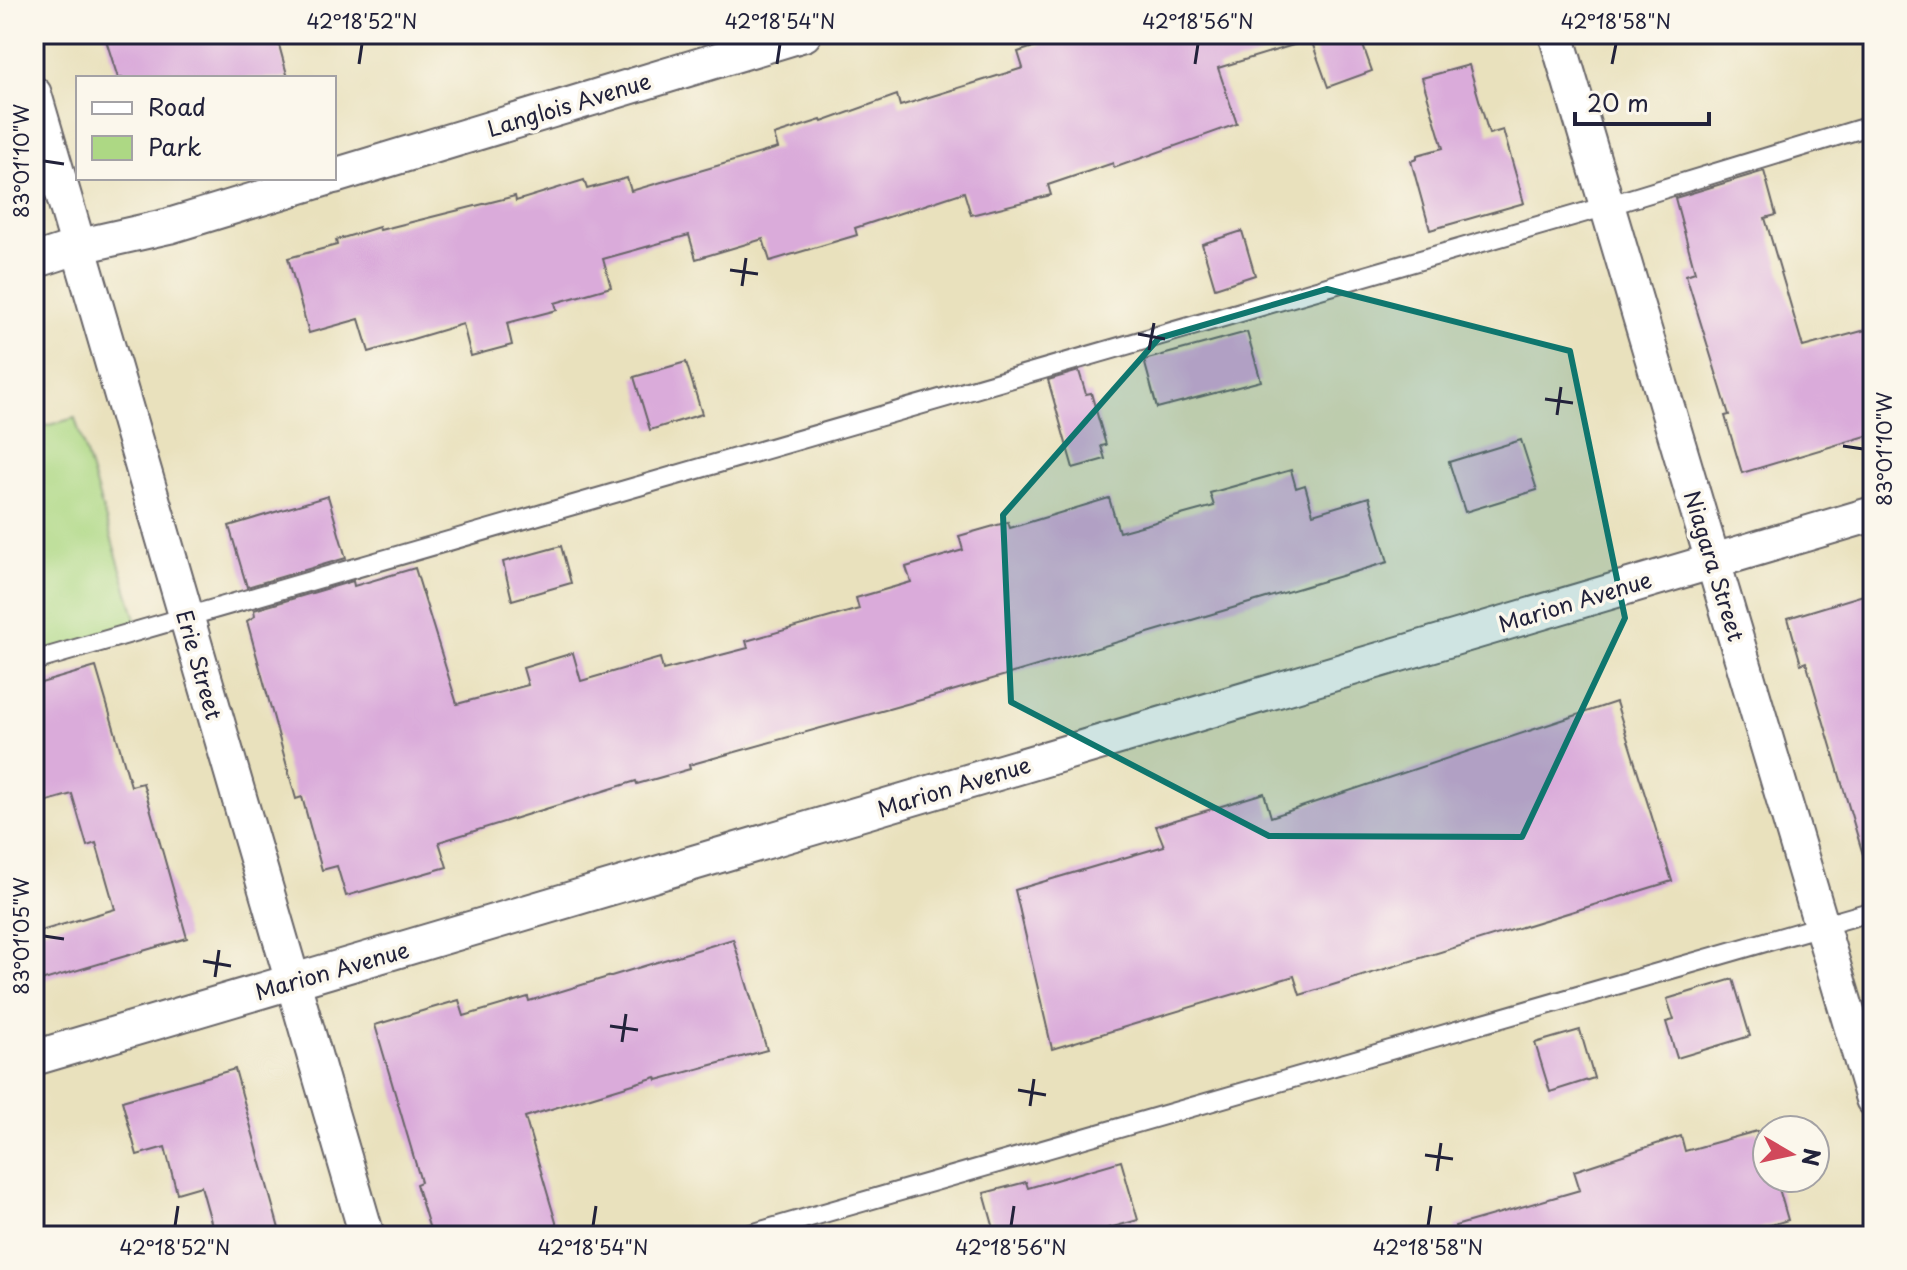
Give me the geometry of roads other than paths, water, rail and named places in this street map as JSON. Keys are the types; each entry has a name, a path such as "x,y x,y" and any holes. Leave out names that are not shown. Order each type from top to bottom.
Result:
{"street":[{"name":"Langlois Avenue","path":"336,175 804,34"},
{"name":"Niagara Street","path":"1556,34 1873,1099"},
{"name":"Erie Street","path":"34,94 367,1236"},
{"path":"34,261 80,246 169,226 320,180"},
{"name":"Marion Avenue","path":"34,1058 1873,514"}],"lane":[{"path":"34,661 1607,206 1873,125"},
{"path":"744,1236 1873,911"}]}
